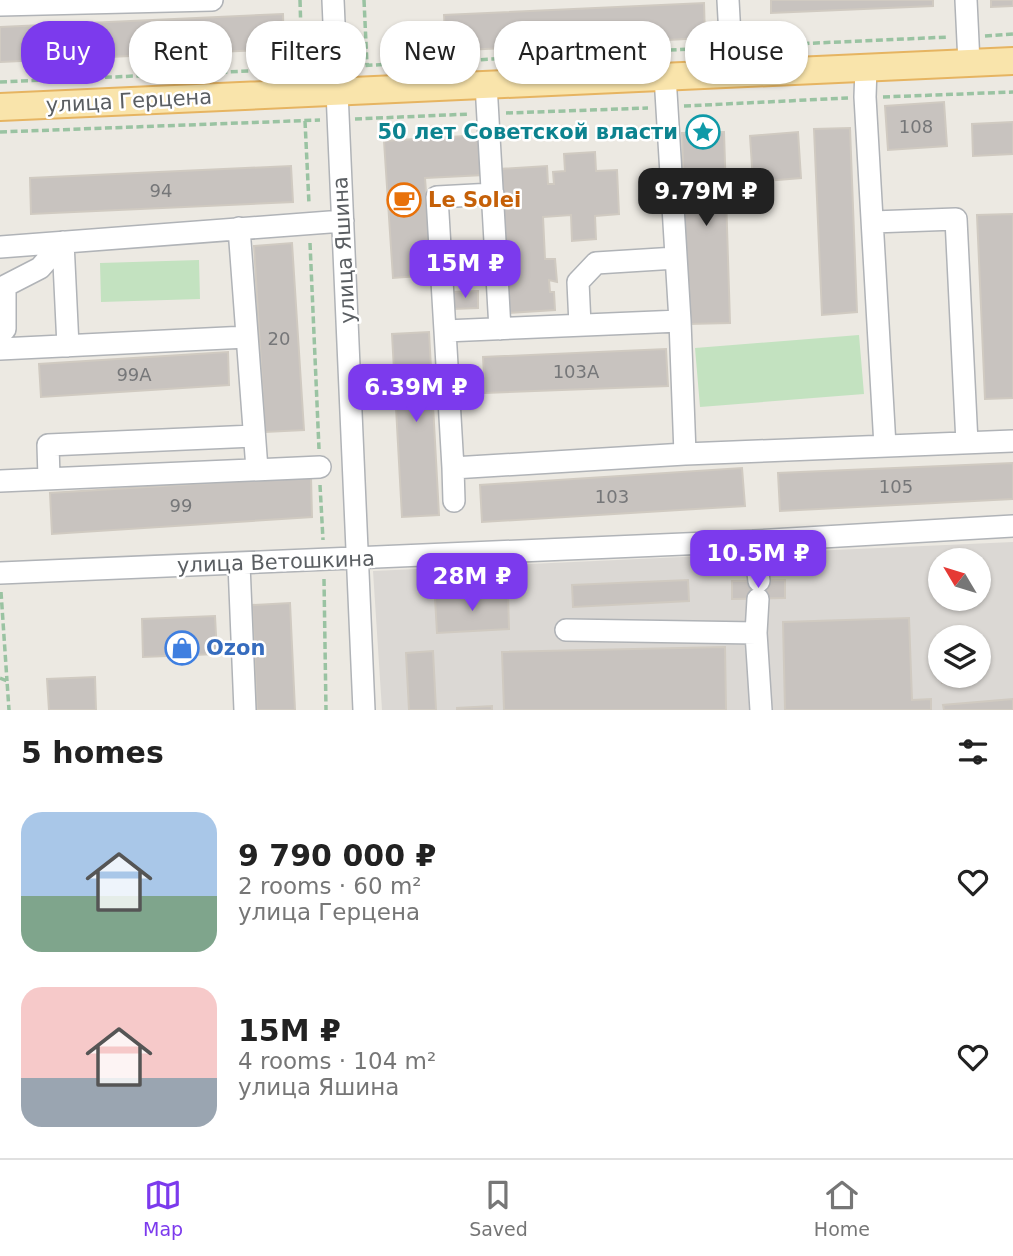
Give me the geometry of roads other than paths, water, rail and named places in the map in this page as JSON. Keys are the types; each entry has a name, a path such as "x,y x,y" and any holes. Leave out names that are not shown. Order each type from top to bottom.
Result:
{"main road":[{"name":"улица Герцена","path":"808,64 866,67 969,49 1013,61"},
{"name":"улица Герцена","path":"366,81 494,84"},
{"name":"улица Герцена","path":"0,107 268,84"}],"street":[{"path":"0,5 212,0"},
{"name":"улица Яшина","path":"334,0 335,21"},
{"path":"728,0 729,21"},
{"path":"966,0 969,49"},
{"path":"866,67 885,446"},
{"name":"улица Яшина","path":"337,84 364,710"},
{"path":"486,84 500,328"},
{"path":"665,84 685,454"},
{"path":"454,501 437,197 492,194"},
{"path":"873,222 956,219 967,443"},
{"path":"0,247 343,221"},
{"path":"239,228 257,469"},
{"path":"0,334 5,329 2,283 40,268 63,242"},
{"path":"63,242 68,346"},
{"path":"580,325 578,282 596,263 676,258"},
{"path":"445,331 680,321"},
{"path":"0,349 247,337"},
{"path":"50,478 48,445 254,436"},
{"path":"143,441 145,474"},
{"path":"453,468 685,454 1013,441"},
{"path":"0,481 320,467"},
{"name":"улица Ветошкина","path":"0,573 754,541 1013,526"},
{"path":"754,541 761,710"},
{"path":"239,564 245,710"},
{"path":"566,630 756,634"}],"place":[{"name":"50 лет Советской власти","path":"703,132"},
{"name":"Le Solei","path":"404,200"},
{"name":"Ozon","path":"182,648"}]}
